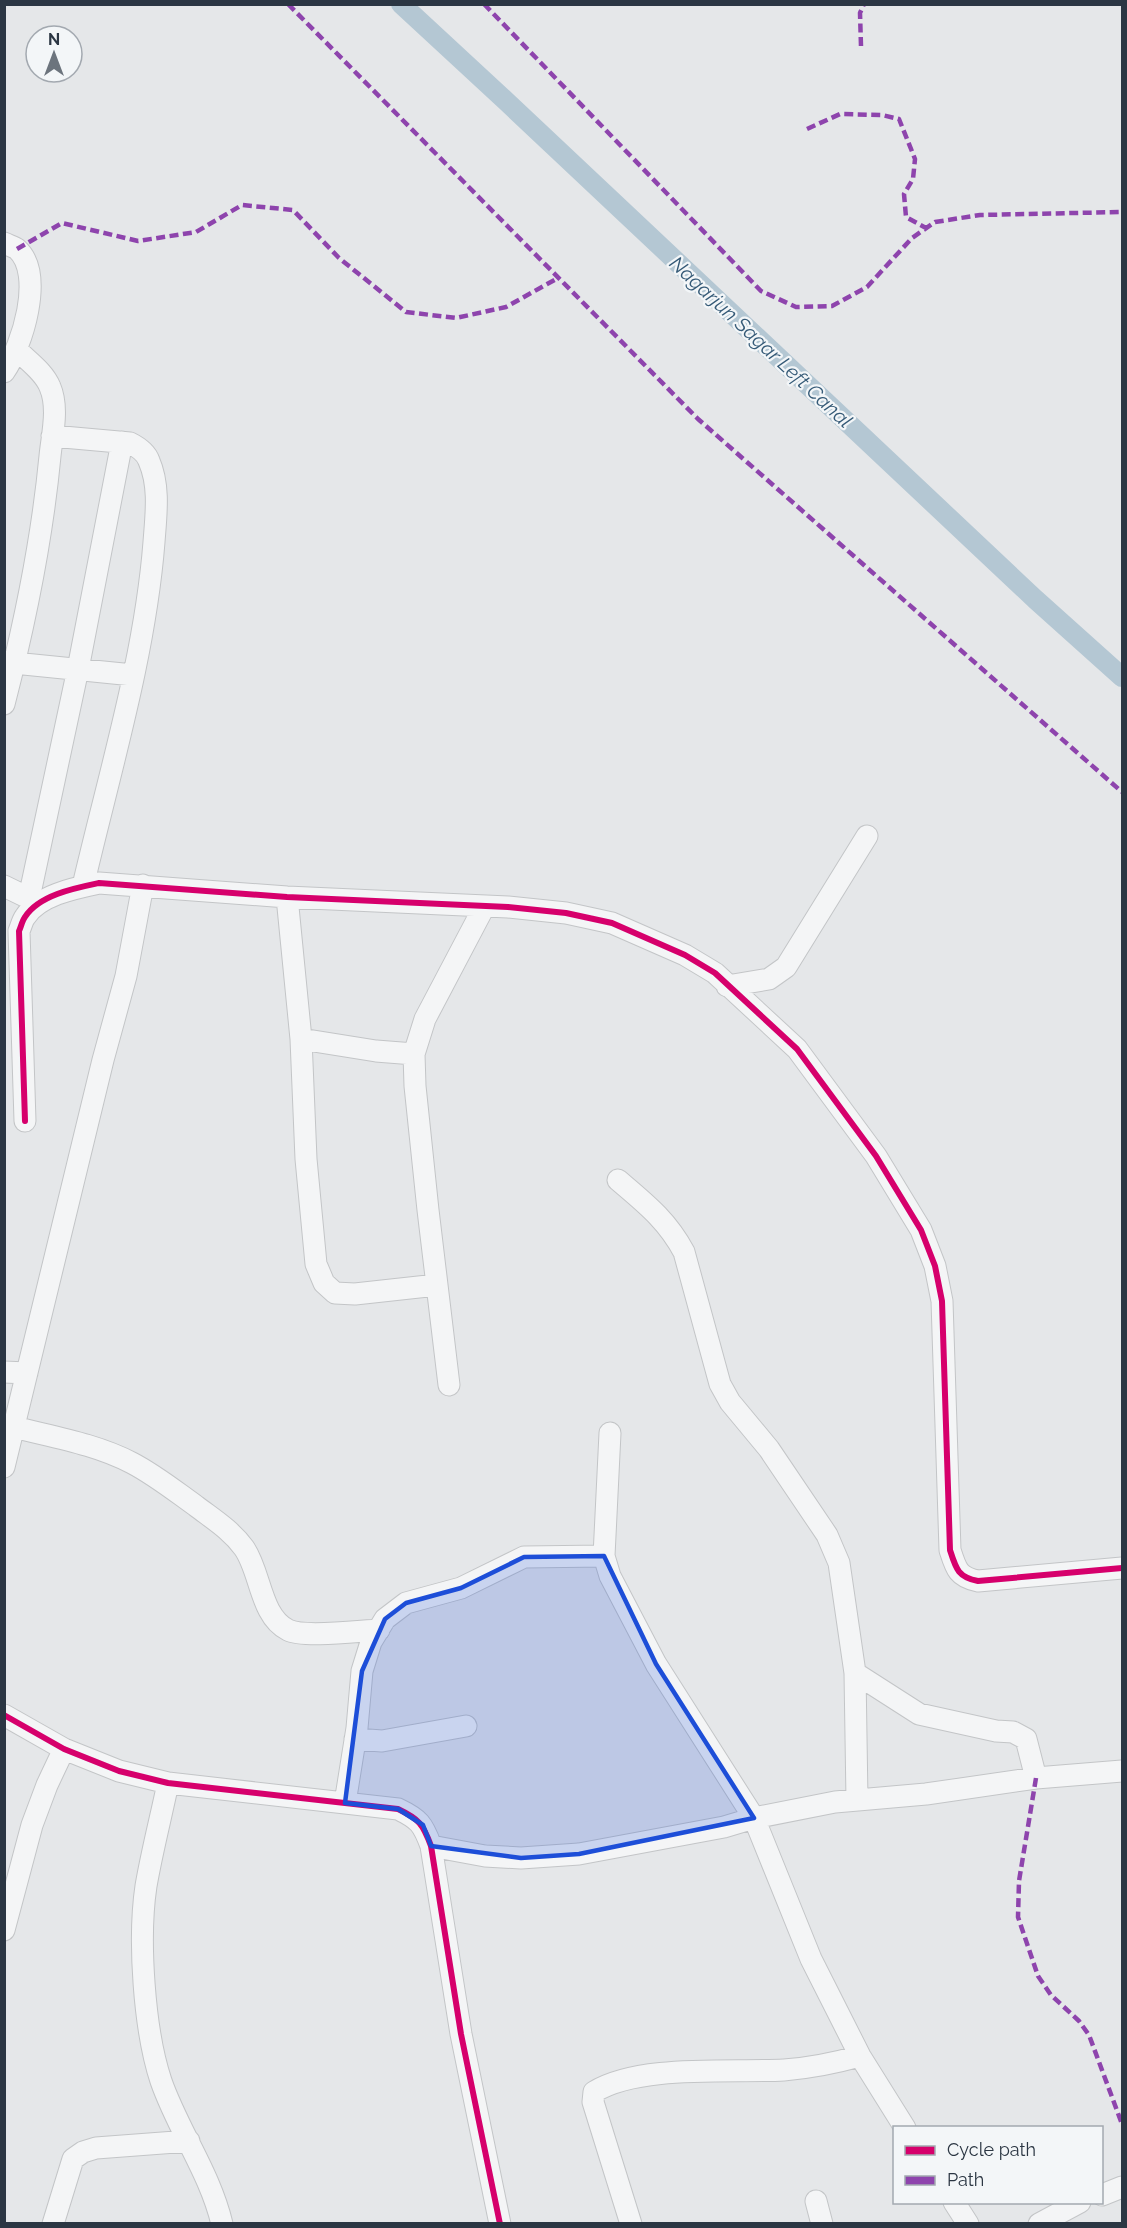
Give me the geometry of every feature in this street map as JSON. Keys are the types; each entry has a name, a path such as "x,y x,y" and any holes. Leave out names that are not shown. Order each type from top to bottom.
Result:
{"street":[{"path":"4,243 17,249 26,262 30,282 30,302 17,350 4,372"},
{"path":"4,704 10,662 36,556 46,494 54,416 50,387 39,371 17,350"},
{"path":"52,436 130,443 140,449 149,459 157,501 151,580 133,675 83,886"},
{"path":"25,1121 19,931 34,901 122,442"},
{"path":"10,662 133,675"},
{"path":"728,986 769,979 786,967 867,836"},
{"path":"4,886 34,901 99,883 288,897 566,913 612,923 685,955 715,973 797,1049 876,1156 921,1230 935,1266 942,1301 950,1550 955,1567 964,1578 978,1581 1122,1568"},
{"path":"4,1467 103,1060 126,976 143,885"},
{"path":"288,897 301,1039 306,1159 316,1264 324,1282 335,1293 355,1294 437,1285"},
{"path":"449,1385 416,1097 414,1054 425,1019 484,907"},
{"path":"301,1039 414,1054"},
{"path":"618,1180 659,1215 674,1233 684,1252 720,1384 730,1402 770,1449 827,1535 839,1563 855,1673 857,1800"},
{"path":"4,1372 27,1373"},
{"path":"14,1427 100,1450 130,1462 157,1478 228,1530 244,1549 255,1569 270,1613 276,1623 290,1631 303,1633 378,1630"},
{"path":"610,1432 604,1556 610,1576 656,1664 754,1818 811,1959 860,2056 904,2126"},
{"path":"345,1803 356,1739 362,1671 371,1642 385,1619 406,1603 461,1588 524,1557 604,1556"},
{"path":"855,1673 919,1714 996,1731 1013,1732 1026,1739 1036,1778"},
{"path":"4,1715 64,1749 119,1771 168,1783 398,1809 413,1816 423,1825 431,1846 461,2034 500,2223"},
{"path":"356,1739 382,1741 466,1726"},
{"path":"4,1930 32,1825 64,1749"},
{"path":"431,1846 485,1856 521,1858 579,1854 724,1827 754,1818 835,1802 926,1794 1036,1778 1122,1771"},
{"path":"168,1783 146,1887 142,1954 150,2037 161,2081 216,2199 222,2223"},
{"path":"631,2223 593,2102 594,2092 617,2082 653,2074 693,2071 787,2070 825,2066 860,2056"},
{"path":"53,2223 73,2159 83,2152 96,2148 189,2141"},
{"path":"1103,2193 1122,2187"},
{"path":"816,2201 822,2223"},
{"path":"955,2204 968,2223"},
{"path":"1040,2223 1076,2204"}],"highlighted area":[{"path":"604,1556 656,1664 754,1818 579,1854 521,1858 431,1846 423,1825 398,1809 345,1803 362,1671 385,1619 406,1603 461,1588 524,1557"}],"waterway":[{"name":"Nagarjun Sagar Left Canal","path":"401,4 1035,599 1122,677"}],"marked path":[{"path":"288,4 698,419 1122,792"},
{"path":"484,4 761,291 796,307 832,306 867,287 912,238 935,222 980,215 1122,212"},
{"path":"861,46 860,13 864,4"},
{"path":"807,129 840,114 882,115 899,119 915,159 913,179 904,194 906,217 926,228"},
{"path":"17,249 62,223 138,241 196,232 242,205 293,210 339,258 406,312 456,318 506,307 558,278"},
{"path":"1036,1778 1019,1881 1018,1917 1038,1976 1051,1995 1079,2021 1089,2035 1122,2124"}],"cycle path":[{"path":"25,1121 19,931 31,909 58,894 99,883 287,897 508,907 566,913 612,923 685,955 715,973 797,1049 876,1156 921,1230 935,1266 942,1301 950,1550 959,1571 966,1577 978,1581 1122,1568"},
{"path":"4,1715 64,1749 119,1771 168,1783 398,1809 419,1823 431,1846 461,2034 500,2224"}]}
